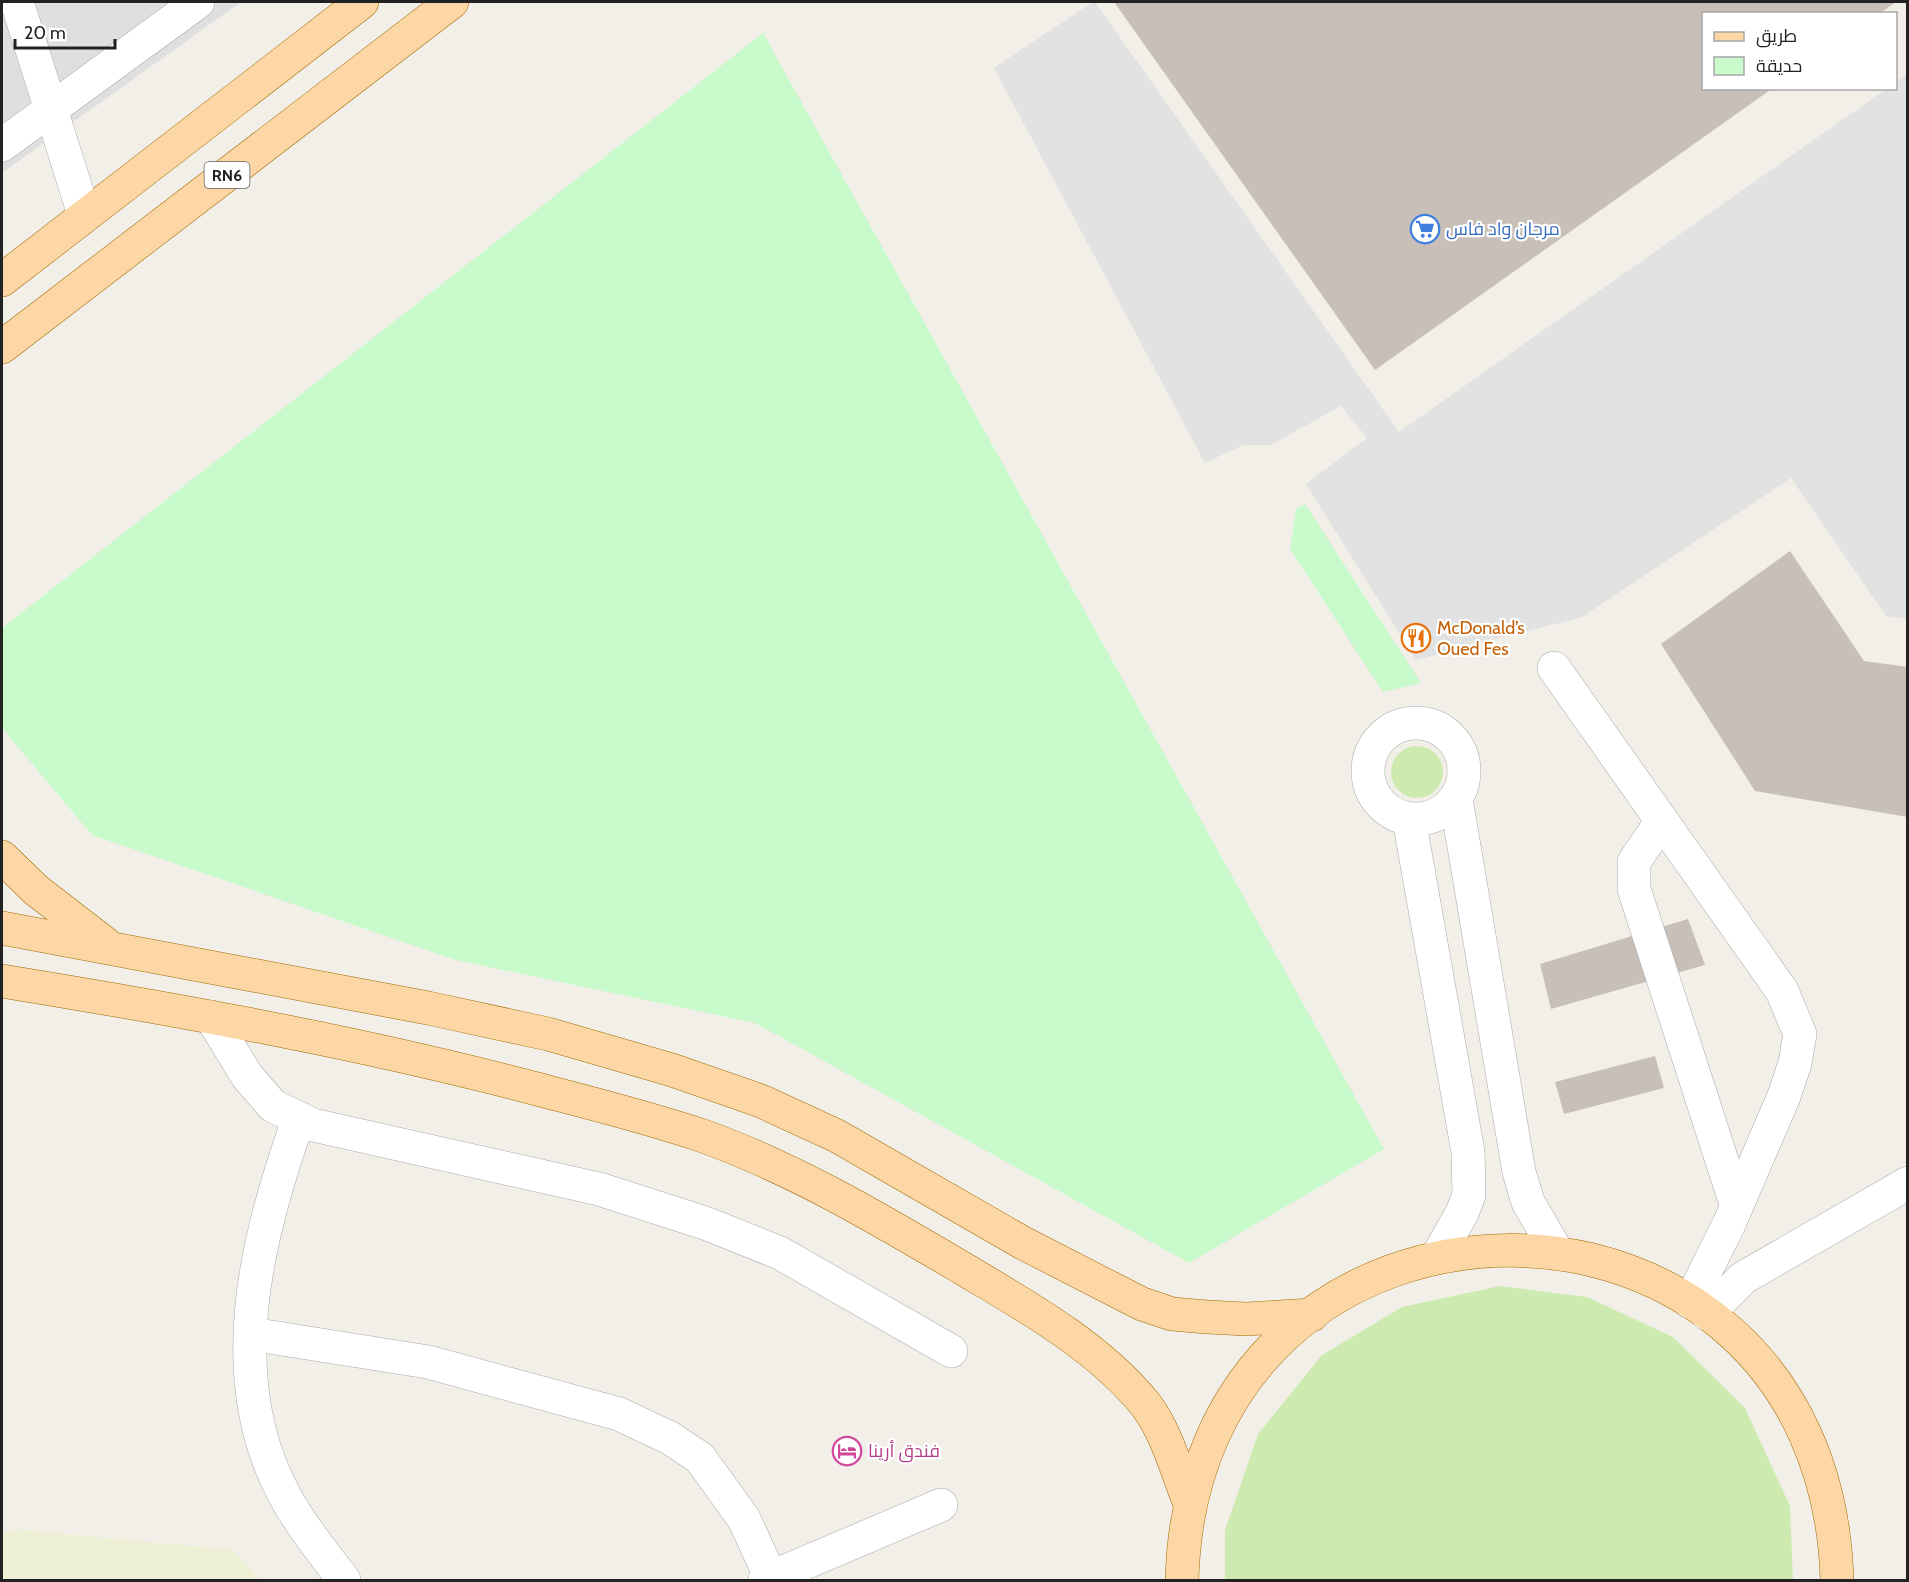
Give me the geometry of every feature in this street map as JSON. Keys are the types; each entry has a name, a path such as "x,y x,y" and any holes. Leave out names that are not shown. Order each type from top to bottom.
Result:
{"main road":[{"path":"2,280 84,214 362,2"},
{"name":"RN6","path":"2,347 452,2"},
{"path":"2,857 36,890 110,947"},
{"path":"2,928 428,1008 548,1034 672,1070 761,1101 837,1136 1023,1243 1142,1304 1172,1314 1236,1319 1312,1315"},
{"path":"2,981 211,1017 412,1058 603,1106 704,1136 795,1176 907,1236 1008,1296 1079,1344 1120,1376 1148,1408 1165,1441 1190,1504"},
{"path":"1182,1581 1183,1545 1190,1504 1200,1468 1215,1432 1234,1399 1263,1361 1312,1315 1379,1276 1437,1257 1492,1249 1557,1252 1587,1257 1623,1269 1658,1283 1699,1308 1746,1348 1778,1387 1804,1431 1823,1479 1834,1528 1837,1581"}],"street":[{"path":"17,2 84,214"},
{"path":"2,145 198,2"},
{"path":"1554,668 1782,991 1800,1034 1795,1063 1784,1096 1736,1204 1699,1308"},
{"path":"1405,724 1433,726 1446,732 1456,742 1465,765 1465,777 1456,799 1443,812 1427,819 1409,819 1395,815 1383,806 1368,780 1368,765 1381,738 1392,729 1405,724"},
{"path":"1456,799 1519,1172 1528,1202 1557,1252"},
{"path":"1409,819 1468,1152 1469,1195 1462,1213 1437,1257"},
{"path":"1661,822 1634,862 1634,889 1736,1204"},
{"path":"211,1017 247,1076 273,1106 313,1125 599,1189 705,1222 780,1252 951,1351"},
{"path":"299,1118 264,1225 253,1291 249,1383 263,1442 285,1497 344,1581"},
{"path":"1699,1308 1743,1278 1908,1183"},
{"path":"251,1334 428,1362 618,1414 670,1438 700,1458 744,1520 768,1579 941,1504"}],"shaded area":[{"path":"2,2 241,2 2,173"},
{"path":"1095,2 1399,432 1885,90 1897,90 1897,81 1907,74 1907,619 1886,616 1791,478 1582,617 1416,660 1306,484 1367,438 1341,406 1271,445 1243,445 1205,463 994,68"}],"green space":[{"path":"763,33 1384,1149 1189,1263 755,1023 456,960 92,835 2,728 2,628"},
{"path":"1305,504 1421,683 1383,692 1290,549 1296,509"},
{"path":"1412,746 1422,746 1431,750 1439,758 1443,772 1439,786 1431,794 1422,798 1412,798 1403,794 1395,786 1391,777 1391,767 1395,758 1403,750"},
{"path":"1500,1286 1587,1297 1673,1337 1745,1408 1790,1506 1793,1580 1225,1580 1225,1530 1258,1434 1322,1355 1402,1307"},
{"path":"16,1529 234,1550 260,1580 2,1580 2,1534"}],"building":[{"name":"مرجان واد فاس","path":"1114,2 1896,2 1882,12 1702,12 1702,90 1770,90 1375,370"},
{"path":"1790,551 1864,661 1908,667 1908,817 1755,791 1661,644"},
{"path":"1688,919 1705,965 1551,1009 1540,964"},
{"path":"1655,1056 1664,1088 1564,1114 1555,1082"}],"place":[{"name":"مرجان واد فاس","path":"1425,229"},
{"name":"McDonald’s Oued Fes","path":"1416,638"},
{"name":"فندق أرينا","path":"847,1451"}]}
